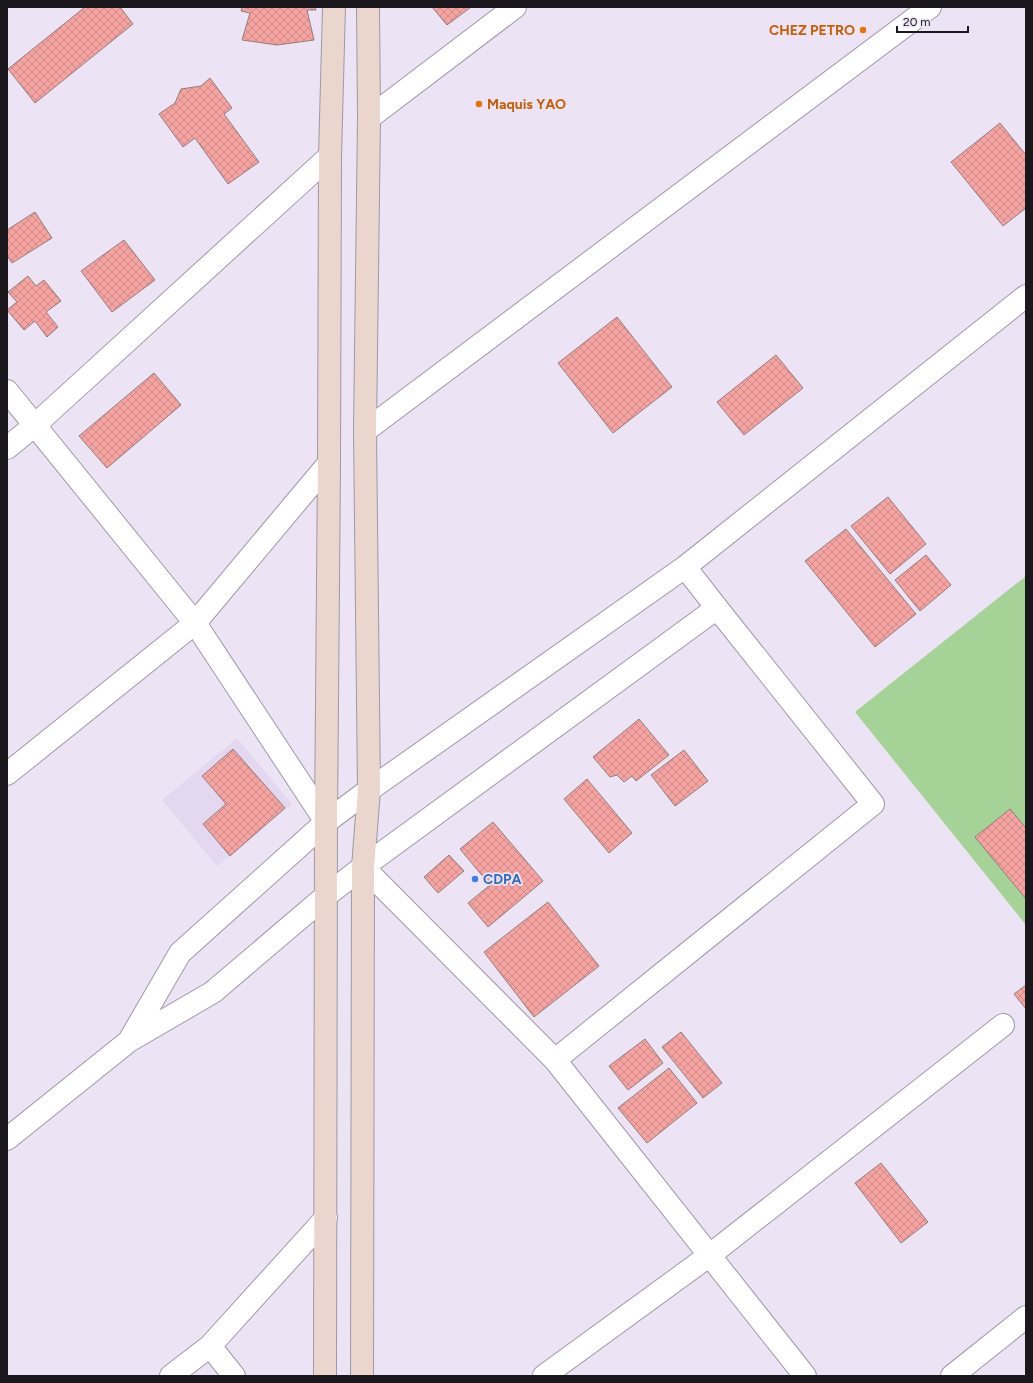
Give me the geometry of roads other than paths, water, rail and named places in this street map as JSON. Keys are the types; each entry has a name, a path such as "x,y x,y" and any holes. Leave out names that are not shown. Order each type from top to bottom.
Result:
{"main road":[{"path":"325,1376 326,822 330,463 330,156 334,7"},
{"path":"362,1376 363,867 369,790 365,431 369,118 368,7"}],"street":[{"path":"369,118 515,7"},
{"path":"365,431 930,7"},
{"path":"7,448 35,425 330,156"},
{"path":"129,1042 180,953 326,822 684,567 1026,296"},
{"path":"7,391 195,623 326,822"},
{"path":"7,774 195,623 330,463"},
{"path":"555,1060 874,804 684,567"},
{"path":"7,1140 129,1042 213,992 327,895 363,867 717,608"},
{"path":"363,867 555,1060 806,1376"},
{"path":"544,1376 710,1255 1003,1024"},
{"path":"171,1376 210,1346 326,1218"},
{"path":"952,1376 1026,1317"},
{"path":"210,1346 234,1376"}],"place":[{"name":"CHEZ PETRO","path":"863,30"},
{"name":"Maquis YAO","path":"479,104"},
{"name":"CDPA","path":"475,879"}]}
